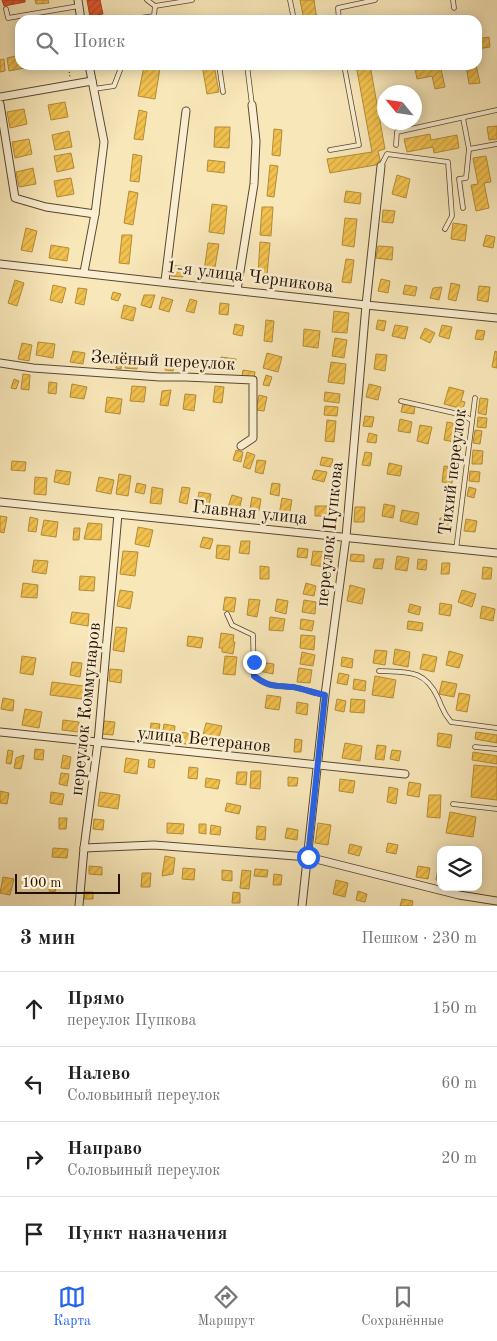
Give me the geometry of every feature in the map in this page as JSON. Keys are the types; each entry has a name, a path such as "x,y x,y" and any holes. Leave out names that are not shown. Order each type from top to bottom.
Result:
{"street":[{"path":"84,272 95,214 104,142 90,70"},
{"path":"0,97 92,81"},
{"path":"0,104 14,198 46,207 95,214"},
{"path":"237,290 254,184 256,141 252,105"},
{"path":"165,281 186,111"},
{"name":"переулок Пупкова","path":"302,906 325,695 346,537 366,305 381,166"},
{"name":"1-я улица Черникова","path":"0,264 497,318"},
{"name":"Зелёный переулок","path":"0,363 33,368 160,378 184,377 253,380 252,438 241,446"},
{"name":"Главная улица","path":"0,502 497,554"},
{"name":"переулок Коммунаров","path":"79,906 84,848 98,742 118,514"},
{"name":"улица Ветеранов","path":"0,732 405,774"},
{"path":"84,848 154,845 308,857 459,895 497,901"}],"lane":[{"path":"147,0 155,6 192,0"},
{"path":"290,0 293,15"},
{"path":"339,15 338,8 375,0"},
{"path":"453,0 454,8"},
{"path":"22,15 78,3"},
{"path":"154,15 155,6"},
{"path":"6,9 8,18 15,16"},
{"path":"93,90 114,86 120,70"},
{"path":"220,70 223,92"},
{"path":"247,70 252,105"},
{"path":"330,150 359,145 345,70"},
{"path":"396,145 397,132 497,110"},
{"path":"463,118 469,149 466,178 459,179 463,208"},
{"path":"469,149 497,144"},
{"path":"381,166 387,154 448,162 452,216 445,229"},
{"name":"Тихий переулок","path":"456,550 475,398"},
{"path":"401,401 463,415 471,420"},
{"path":"227,614 232,625 253,634 254,676 264,684 325,695"},
{"path":"379,671 414,672 429,683 439,699 442,711 450,722 497,728"},
{"path":"475,746 497,749"},
{"path":"453,804 497,810"}],"path":[{"path":"69,70 72,85"}],"building: Жильё":[{"path":"35,0 48,0 49,3 36,4"},
{"path":"300,0 314,0 316,15 303,15"},
{"path":"489,37 490,47 482,48 482,38"},
{"path":"15,56 15,70 9,71 7,58"},
{"path":"4,59 5,71 0,72 0,60"},
{"path":"143,70 160,70 155,99 138,96"},
{"path":"203,70 215,70 219,92 207,94"},
{"path":"357,70 371,70 377,104 377,130 382,130 385,149 378,151 381,164 330,173 327,159 372,152"},
{"path":"415,70 441,70 445,87 435,89 432,76 417,79"},
{"path":"467,70 477,70 480,83 469,84"},
{"path":"65,102 68,117 51,120 48,105"},
{"path":"24,109 27,124 10,128 7,112"},
{"path":"139,110 147,112 143,140 134,139"},
{"path":"497,126 497,139 489,140 487,127"},
{"path":"215,127 230,127 229,148 214,147"},
{"path":"274,129 282,130 280,156 272,155"},
{"path":"69,131 72,147 55,150 52,135"},
{"path":"430,134 431,140 457,135 459,148 434,153 433,147 407,152 404,139"},
{"path":"29,139 32,154 15,158 12,142"},
{"path":"71,153 74,168 57,172 54,156"},
{"path":"133,154 142,156 139,182 130,181"},
{"path":"486,156 491,182 484,183 489,208 476,211 471,185 478,184 473,158"},
{"path":"208,160 225,162 224,173 207,171"},
{"path":"270,165 278,166 274,197 267,196"},
{"path":"33,168 36,184 19,187 16,172"},
{"path":"397,175 410,179 406,198 392,194"},
{"path":"71,178 74,194 57,197 54,181"},
{"path":"129,191 138,193 133,225 124,223"},
{"path":"346,191 361,193 360,204 344,202"},
{"path":"212,204 227,206 224,234 209,232"},
{"path":"262,207 273,207 271,236 260,235"},
{"path":"383,210 395,211 393,223 382,222"},
{"path":"345,218 357,219 354,247 342,245"},
{"path":"453,223 467,225 465,241 451,239"},
{"path":"26,228 37,231 32,252 21,250"},
{"path":"122,235 132,235 129,264 119,263"},
{"path":"486,235 495,237 493,248 483,246"},
{"path":"260,242 270,243 267,275 258,274"},
{"path":"208,243 219,244 214,273 204,271"},
{"path":"51,245 69,248 67,261 49,258"},
{"path":"378,246 393,247 392,260 376,258"},
{"path":"346,259 354,260 351,283 342,282"},
{"path":"173,265 185,267 183,277 171,276"},
{"path":"381,279 390,281 388,293 378,291"},
{"path":"15,280 24,283 17,306 8,303"},
{"path":"451,283 460,285 456,301 448,299"},
{"path":"53,285 66,288 62,303 50,300"},
{"path":"405,285 417,287 415,296 403,294"},
{"path":"479,286 490,287 488,302 477,300"},
{"path":"442,287 439,300 430,298 433,288"},
{"path":"78,288 87,289 84,305 75,303"},
{"path":"113,292 121,294 118,301 111,299"},
{"path":"144,295 155,295 151,308 141,305"},
{"path":"162,297 173,300 169,312 159,309"},
{"path":"190,299 197,301 194,313 186,311"},
{"path":"220,303 229,304 228,315 219,314"},
{"path":"124,305 136,308 133,321 121,318"},
{"path":"334,311 349,313 347,333 332,332"},
{"path":"266,320 274,321 272,342 264,341"},
{"path":"378,320 386,321 384,331 376,329"},
{"path":"235,324 244,326 242,336 233,334"},
{"path":"395,325 408,327 405,339 392,336"},
{"path":"442,325 452,327 449,339 439,336"},
{"path":"425,328 435,333 430,343 420,338"},
{"path":"304,329 320,331 318,348 303,346"},
{"path":"477,330 485,331 483,340 475,339"},
{"path":"335,338 347,340 344,358 332,356"},
{"path":"38,342 55,344 53,358 36,355"},
{"path":"22,343 32,345 29,361 18,359"},
{"path":"73,351 85,353 83,364 70,362"},
{"path":"495,351 497,352 497,368 492,367"},
{"path":"267,353 282,357 278,372 263,368"},
{"path":"376,354 387,355 385,371 374,369"},
{"path":"118,356 123,356 121,369 116,368"},
{"path":"126,356 138,357 137,369 125,368"},
{"path":"221,357 236,359 235,371 220,369"},
{"path":"331,362 346,364 344,384 328,382"},
{"path":"166,365 174,366 173,371 165,370"},
{"path":"243,370 255,372 254,379 242,376"},
{"path":"23,374 30,375 29,390 21,389"},
{"path":"266,375 272,377 269,386 263,385"},
{"path":"14,379 19,381 16,389 11,388"},
{"path":"49,382 57,383 56,394 48,393"},
{"path":"72,384 87,387 84,399 70,397"},
{"path":"369,384 381,387 378,400 366,397"},
{"path":"132,386 146,387 144,402 130,401"},
{"path":"215,386 224,387 222,403 213,402"},
{"path":"449,387 464,391 461,401 465,402 463,409 444,404"},
{"path":"171,390 168,406 160,405 162,391"},
{"path":"325,392 340,394 339,403 324,401"},
{"path":"185,394 196,395 194,411 183,409"},
{"path":"259,395 267,397 264,411 256,410"},
{"path":"107,397 122,399 120,414 105,412"},
{"path":"480,398 488,399 486,415 478,413"},
{"path":"403,403 415,405 414,414 401,412"},
{"path":"325,406 338,407 337,416 324,415"},
{"path":"365,416 374,417 372,427 363,426"},
{"path":"478,417 487,418 486,428 477,427"},
{"path":"400,419 412,422 410,433 398,431"},
{"path":"327,420 336,421 334,442 325,441"},
{"path":"447,422 457,424 454,442 444,440"},
{"path":"420,425 432,427 428,444 417,441"},
{"path":"475,430 482,431 480,444 473,443"},
{"path":"369,433 377,435 376,443 367,442"},
{"path":"236,450 243,452 241,462 233,460"},
{"path":"473,450 483,451 482,464 472,464"},
{"path":"247,452 255,455 250,469 243,467"},
{"path":"365,452 372,453 370,466 362,465"},
{"path":"322,457 333,459 331,467 320,465"},
{"path":"257,460 266,461 263,474 255,472"},
{"path":"12,461 26,462 25,471 11,470"},
{"path":"389,463 402,466 400,476 387,474"},
{"path":"444,466 454,467 452,483 442,482"},
{"path":"56,470 71,472 69,485 54,482"},
{"path":"315,470 327,472 324,482 312,479"},
{"path":"470,471 480,472 479,482 469,481"},
{"path":"119,474 131,476 128,496 116,494"},
{"path":"35,477 47,478 46,495 34,494"},
{"path":"99,477 114,480 111,494 96,491"},
{"path":"137,483 146,485 144,494 135,492"},
{"path":"272,483 280,484 279,496 270,494"},
{"path":"152,487 163,489 161,504 150,503"},
{"path":"182,487 190,488 187,504 179,502"},
{"path":"469,487 476,489 474,498 467,496"},
{"path":"199,492 211,494 209,506 197,504"},
{"path":"232,495 242,498 239,510 228,507"},
{"path":"252,497 261,499 259,511 250,509"},
{"path":"282,498 292,500 289,517 279,515"},
{"path":"384,504 395,506 393,518 382,516"},
{"path":"315,506 328,506 327,516 315,516"},
{"path":"355,507 365,507 364,522 354,522"},
{"path":"402,510 419,513 417,525 400,521"},
{"path":"0,516 7,517 4,533 0,532"},
{"path":"30,517 38,519 36,532 28,531"},
{"path":"440,518 451,519 450,531 439,530"},
{"path":"466,519 477,521 475,532 464,531"},
{"path":"44,520 58,522 56,537 41,535"},
{"path":"88,523 102,524 101,540 84,539"},
{"path":"138,527 153,530 149,547 135,544"},
{"path":"74,528 80,528 79,540 73,540"},
{"path":"203,537 213,539 210,549 200,547"},
{"path":"241,541 250,541 249,554 239,553"},
{"path":"217,545 230,546 229,560 216,558"},
{"path":"298,548 308,549 307,558 297,557"},
{"path":"123,551 138,552 135,576 120,574"},
{"path":"313,551 326,552 325,567 311,565"},
{"path":"351,554 364,555 364,562 350,561"},
{"path":"397,556 409,558 407,571 395,569"},
{"path":"375,559 384,559 382,569 373,568"},
{"path":"418,559 427,560 426,570 417,569"},
{"path":"34,560 48,561 46,574 32,572"},
{"path":"442,563 450,563 449,574 441,574"},
{"path":"260,566 269,567 269,579 260,579"},
{"path":"483,567 492,568 491,579 482,579"},
{"path":"80,576 95,577 94,591 79,590"},
{"path":"23,583 38,585 37,598 21,597"},
{"path":"306,583 316,586 314,596 303,594"},
{"path":"350,585 365,589 362,604 347,601"},
{"path":"120,590 133,592 130,609 117,606"},
{"path":"462,590 476,594 472,607 458,602"},
{"path":"225,597 236,598 234,612 223,610"},
{"path":"249,599 260,600 257,617 247,615"},
{"path":"277,599 288,601 286,614 275,611"},
{"path":"304,600 316,602 315,614 302,612"},
{"path":"440,603 452,605 450,616 439,614"},
{"path":"410,604 421,607 419,615 408,612"},
{"path":"482,606 495,609 493,621 480,618"},
{"path":"72,612 89,614 88,626 70,623"},
{"path":"270,617 285,619 283,631 269,630"},
{"path":"301,619 314,621 312,631 300,629"},
{"path":"408,621 423,623 422,631 407,629"},
{"path":"116,627 127,628 124,652 113,650"},
{"path":"221,633 234,635 233,654 222,652 222,648 219,648"},
{"path":"301,635 315,636 314,650 300,648"},
{"path":"188,636 203,638 201,648 187,646"},
{"path":"395,649 410,652 408,667 393,664"},
{"path":"375,650 387,651 385,665 373,663"},
{"path":"449,651 463,655 459,668 446,665"},
{"path":"302,652 315,655 313,666 300,664"},
{"path":"423,654 437,657 434,672 420,669"},
{"path":"22,656 36,658 33,675 20,673"},
{"path":"225,656 237,657 235,675 223,674"},
{"path":"342,657 353,659 352,668 341,666"},
{"path":"72,662 82,663 80,677 70,675"},
{"path":"260,662 274,664 273,674 259,671"},
{"path":"299,668 312,670 310,683 297,682"},
{"path":"110,669 122,670 121,683 109,681"},
{"path":"339,673 349,675 347,685 337,683"},
{"path":"375,676 396,680 393,698 372,695"},
{"path":"354,679 366,681 365,691 353,689"},
{"path":"442,681 457,684 454,697 439,694"},
{"path":"52,682 84,686 82,699 50,695"},
{"path":"459,693 470,695 467,712 456,710"},
{"path":"267,695 281,697 279,710 265,708"},
{"path":"3,698 14,700 13,711 1,709"},
{"path":"337,699 346,701 344,712 335,710"},
{"path":"351,699 365,700 364,713 350,712"},
{"path":"297,702 308,704 307,715 296,713"},
{"path":"25,709 42,712 39,728 22,725"},
{"path":"63,720 79,722 78,732 62,730"},
{"path":"104,721 115,722 113,735 102,734"},
{"path":"151,723 160,724 157,742 149,741"},
{"path":"206,723 222,726 219,738 203,735"},
{"path":"164,724 175,726 173,744 161,742"},
{"path":"182,732 192,734 190,745 181,743"},
{"path":"476,732 497,735 497,743 475,739"},
{"path":"438,733 452,735 450,748 437,746"},
{"path":"237,739 247,740 247,750 237,750"},
{"path":"295,739 302,740 301,752 294,752"},
{"path":"345,743 362,746 360,761 342,758"},
{"path":"377,745 386,746 384,760 375,759"},
{"path":"35,749 44,750 43,760 34,759"},
{"path":"8,750 13,751 11,764 6,763"},
{"path":"392,750 401,751 399,761 390,759"},
{"path":"473,752 497,756 497,764 472,760"},
{"path":"24,755 21,769 14,768 16,758"},
{"path":"63,755 71,757 69,769 61,768"},
{"path":"126,758 139,760 137,774 124,772"},
{"path":"149,759 155,760 154,768 148,767"},
{"path":"474,765 497,767 497,800 471,797"},
{"path":"189,767 198,768 197,779 188,778"},
{"path":"251,771 261,771 260,789 250,788"},
{"path":"237,772 247,772 246,785 236,784"},
{"path":"61,773 69,774 67,786 59,784"},
{"path":"288,777 298,778 297,786 288,786"},
{"path":"206,778 220,780 218,789 205,787"},
{"path":"340,779 355,781 353,793 339,791"},
{"path":"409,782 421,784 419,797 407,795"},
{"path":"389,787 398,789 396,804 387,802"},
{"path":"0,791 9,793 7,804 0,803"},
{"path":"51,792 64,794 62,805 50,803"},
{"path":"100,792 120,795 118,809 98,806"},
{"path":"429,795 441,795 440,818 427,817"},
{"path":"227,803 241,806 239,814 225,811"},
{"path":"450,812 476,817 473,837 446,833"},
{"path":"59,818 67,818 66,829 59,829"},
{"path":"94,819 104,820 103,830 93,829"},
{"path":"167,823 184,824 183,834 167,833"},
{"path":"318,823 331,825 328,845 315,843"},
{"path":"199,824 206,824 206,834 199,833"},
{"path":"211,825 221,827 220,835 210,834"},
{"path":"257,826 266,827 265,840 256,839"},
{"path":"287,828 298,830 297,840 285,838"},
{"path":"388,843 398,845 396,854 386,852"},
{"path":"350,844 362,847 359,856 348,853"},
{"path":"53,848 68,849 67,858 52,857"},
{"path":"165,856 175,858 173,874 162,876"},
{"path":"89,866 102,867 102,875 89,874"},
{"path":"418,866 430,868 428,879 416,877"},
{"path":"183,868 195,869 194,880 182,879"},
{"path":"255,869 268,870 267,877 254,876"},
{"path":"222,870 232,871 232,881 222,880"},
{"path":"242,870 251,871 249,889 240,888"},
{"path":"142,873 151,873 150,887 141,887"},
{"path":"274,874 282,875 281,885 273,885"},
{"path":"3,877 14,879 10,895 0,893"},
{"path":"336,880 348,883 345,897 333,894"},
{"path":"51,883 57,884 55,892 49,891"},
{"path":"358,891 367,894 365,902 356,900"},
{"path":"85,892 93,892 93,899 84,899"},
{"path":"233,892 240,893 240,903 232,903"},
{"path":"402,899 413,901 412,906 400,906"}],"building: Торговля":[{"path":"2,0 25,0 25,2 4,6"},
{"path":"87,0 100,0 103,14 90,15"}],"route":[{"path":"254,662 254,676 264,684 325,695 308,857"}]}
